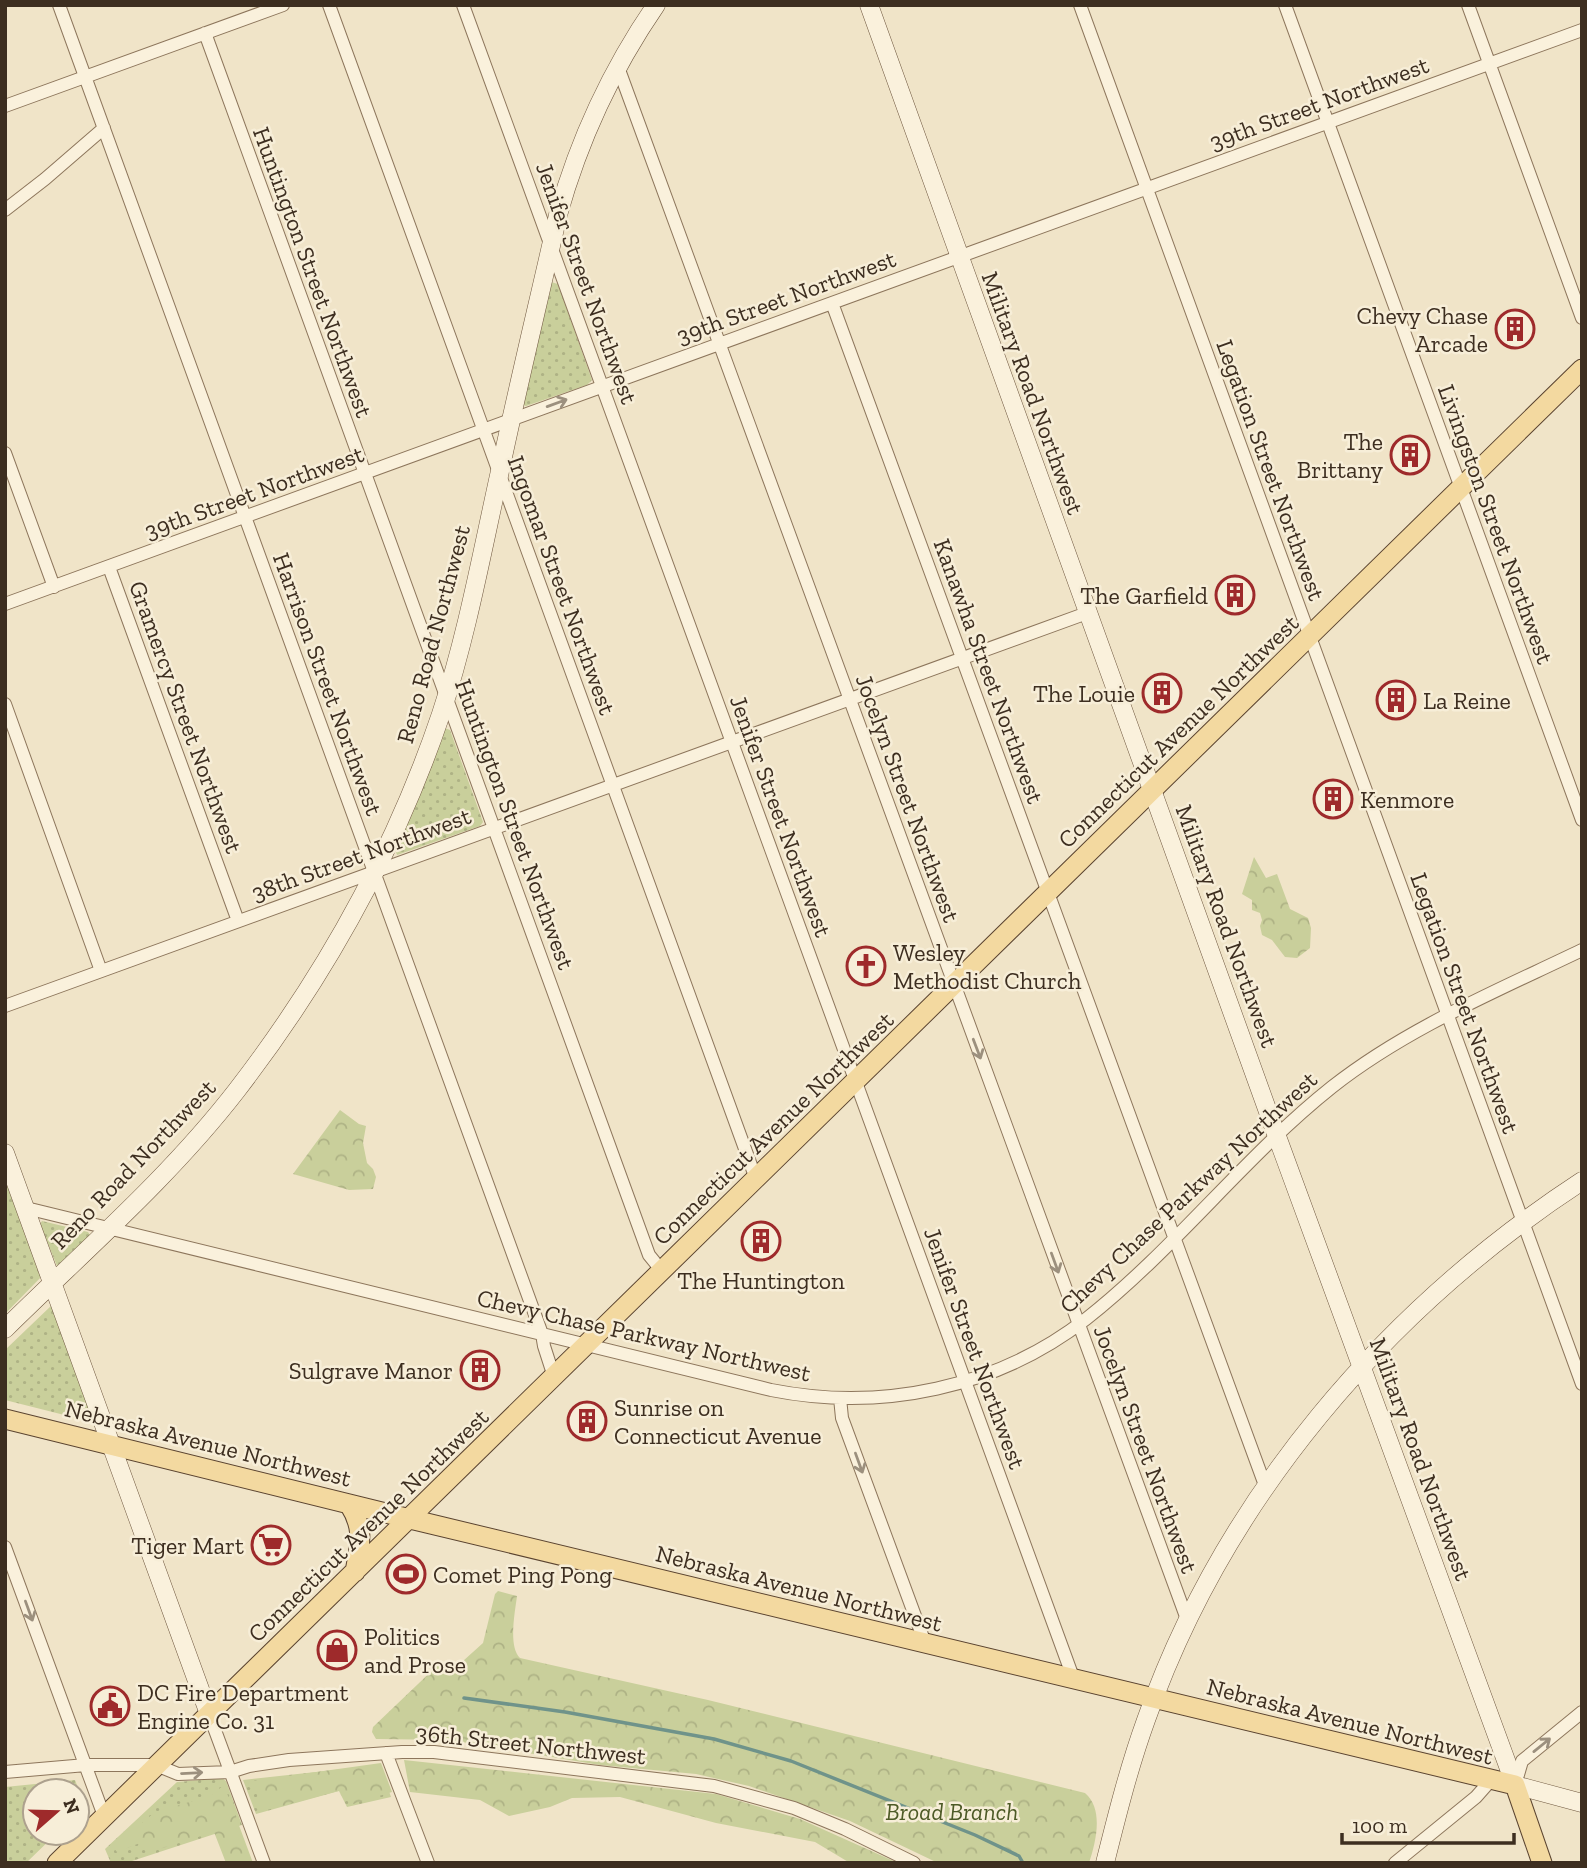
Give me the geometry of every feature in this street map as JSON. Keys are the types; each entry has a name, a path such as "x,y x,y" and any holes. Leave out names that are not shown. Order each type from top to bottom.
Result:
{"main road":[{"name":"Reno Road Northwest","path":"5,1329 173,1164 230,1098 264,1053 329,955 374,872 416,782 446,695 469,610 561,204 596,110 618,67 656,5"},
{"name":"Military Road Northwest","path":"869,5 958,257 1542,1863"},
{"name":"Connecticut Avenue Northwest","path":"57,1863 1582,369"},
{"path":"5,1153 209,1714"},
{"path":"1105,1863 1125,1784 1154,1698 1188,1622 1221,1560 1266,1488 1317,1419 1361,1367 1439,1290 1523,1222 1582,1181"},
{"name":"Nebraska Avenue Northwest","path":"5,1419 1582,1803"},
{"path":"349,1504 361,1531 355,1572"}],"street":[{"name":"Harrison Street Northwest","path":"59,5 542,1334 554,1377"},
{"path":"5,106 263,9 283,5"},
{"name":"Ingomar Street Northwest","path":"329,5 756,1179"},
{"name":"Jenifer Street Northwest","path":"463,5 1074,1680"},
{"name":"Legation Street Northwest","path":"1080,5 1582,1384"},
{"name":"Livingston Street Northwest","path":"1285,5 1582,820"},
{"path":"1468,5 1582,318"},
{"name":"39th Street Northwest","path":"5,604 1582,30"},
{"name":"Huntington Street Northwest","path":"205,33 649,1255 662,1271"},
{"name":"Jocelyn Street Northwest","path":"618,67 1188,1622"},
{"path":"5,209 45,179 104,128"},
{"name":"Kanawha Street Northwest","path":"832,303 1266,1488"},
{"path":"5,453 54,587"},
{"name":"Gramercy Street Northwest","path":"109,566 238,921"},
{"name":"38th Street Northwest","path":"5,1006 1087,613"},
{"path":"5,704 102,971"},
{"name":"Chevy Chase Parkway Northwest","path":"26,1208 772,1390 840,1398 902,1395 965,1382 1028,1356 1078,1325 1173,1238 1307,1108 1351,1072 1411,1034 1582,950"},
{"path":"840,1398 842,1418 925,1643"},
{"path":"5,1547 104,1816"},
{"path":"1515,1785 1522,1761 1582,1712"},
{"path":"209,1714 264,1863"},
{"name":"36th Street Northwest","path":"5,1772 86,1765 156,1765 178,1774 230,1772 289,1760 435,1752 714,1786 794,1808 914,1863"},
{"path":"386,1753 428,1863"},
{"path":"1395,1863 1476,1797 1491,1780"}],"green space":[{"path":"551,282 558,284 592,380 587,385 526,406 523,405"},
{"path":"445,728 450,730 483,822 480,826 397,855 395,849"},
{"path":"1254,857 1266,878 1277,874 1290,909 1308,918 1311,928 1310,948 1297,958 1285,957 1272,940 1262,935 1260,913 1252,910 1252,900 1242,894"},
{"path":"340,1110 366,1126 363,1143 367,1163 376,1177 373,1189 349,1190 293,1174"},
{"path":"5,1179 42,1276 5,1314"},
{"path":"42,1221 88,1232 90,1235 57,1266 40,1224"},
{"path":"53,1304 96,1423 5,1400 5,1350"},
{"name":"Broad Branch","path":"498,1591 517,1596 513,1638 516,1653 520,1658 708,1700 1085,1793 1095,1808 1097,1826 1089,1863 938,1863 850,1821 749,1786 696,1774 600,1765 450,1740 376,1739 372,1732 373,1727 440,1663 444,1662 449,1670 453,1670 483,1643"},
{"name":"Broad Branch","path":"404,1760 716,1794 800,1819 898,1863 850,1863 815,1842 716,1823 620,1797 572,1798 550,1807 509,1816 480,1800 410,1792"},
{"path":"381,1763 392,1792 350,1805 342,1790 263,1811 252,1781"},
{"path":"380,1765 391,1797 347,1807 339,1791 256,1814 243,1780"},
{"path":"222,1778 226,1781 242,1825 126,1863 111,1863 105,1849 177,1782"},
{"path":"21,1785 21,1847 43,1847 26,1863 5,1863 5,1787"},
{"path":"224,1785 253,1863 226,1863 214,1832 150,1852 145,1841 117,1852 113,1847 155,1812 210,1796"}],"waterway":[{"name":"Broad Branch","path":"464,1698 565,1712 714,1739 791,1761 975,1835 1019,1856 1023,1863"}],"place":[{"name":"Chevy Chase Arcade","path":"1515,329"},
{"name":"The Brittany","path":"1410,455"},
{"name":"The Garfield","path":"1235,595"},
{"name":"The Louie","path":"1162,693"},
{"name":"La Reine","path":"1396,700"},
{"name":"Kenmore","path":"1333,799"},
{"name":"Wesley Methodist Church","path":"866,966"},
{"name":"The Huntington","path":"761,1241"},
{"name":"Sulgrave Manor","path":"480,1370"},
{"name":"Sunrise on Connecticut Avenue","path":"587,1421"},
{"name":"Tiger Mart","path":"271,1545"},
{"name":"Comet Ping Pong","path":"406,1574"},
{"name":"Politics and Prose","path":"337,1650"},
{"name":"DC Fire Department Engine Co. 31","path":"110,1706"}]}
